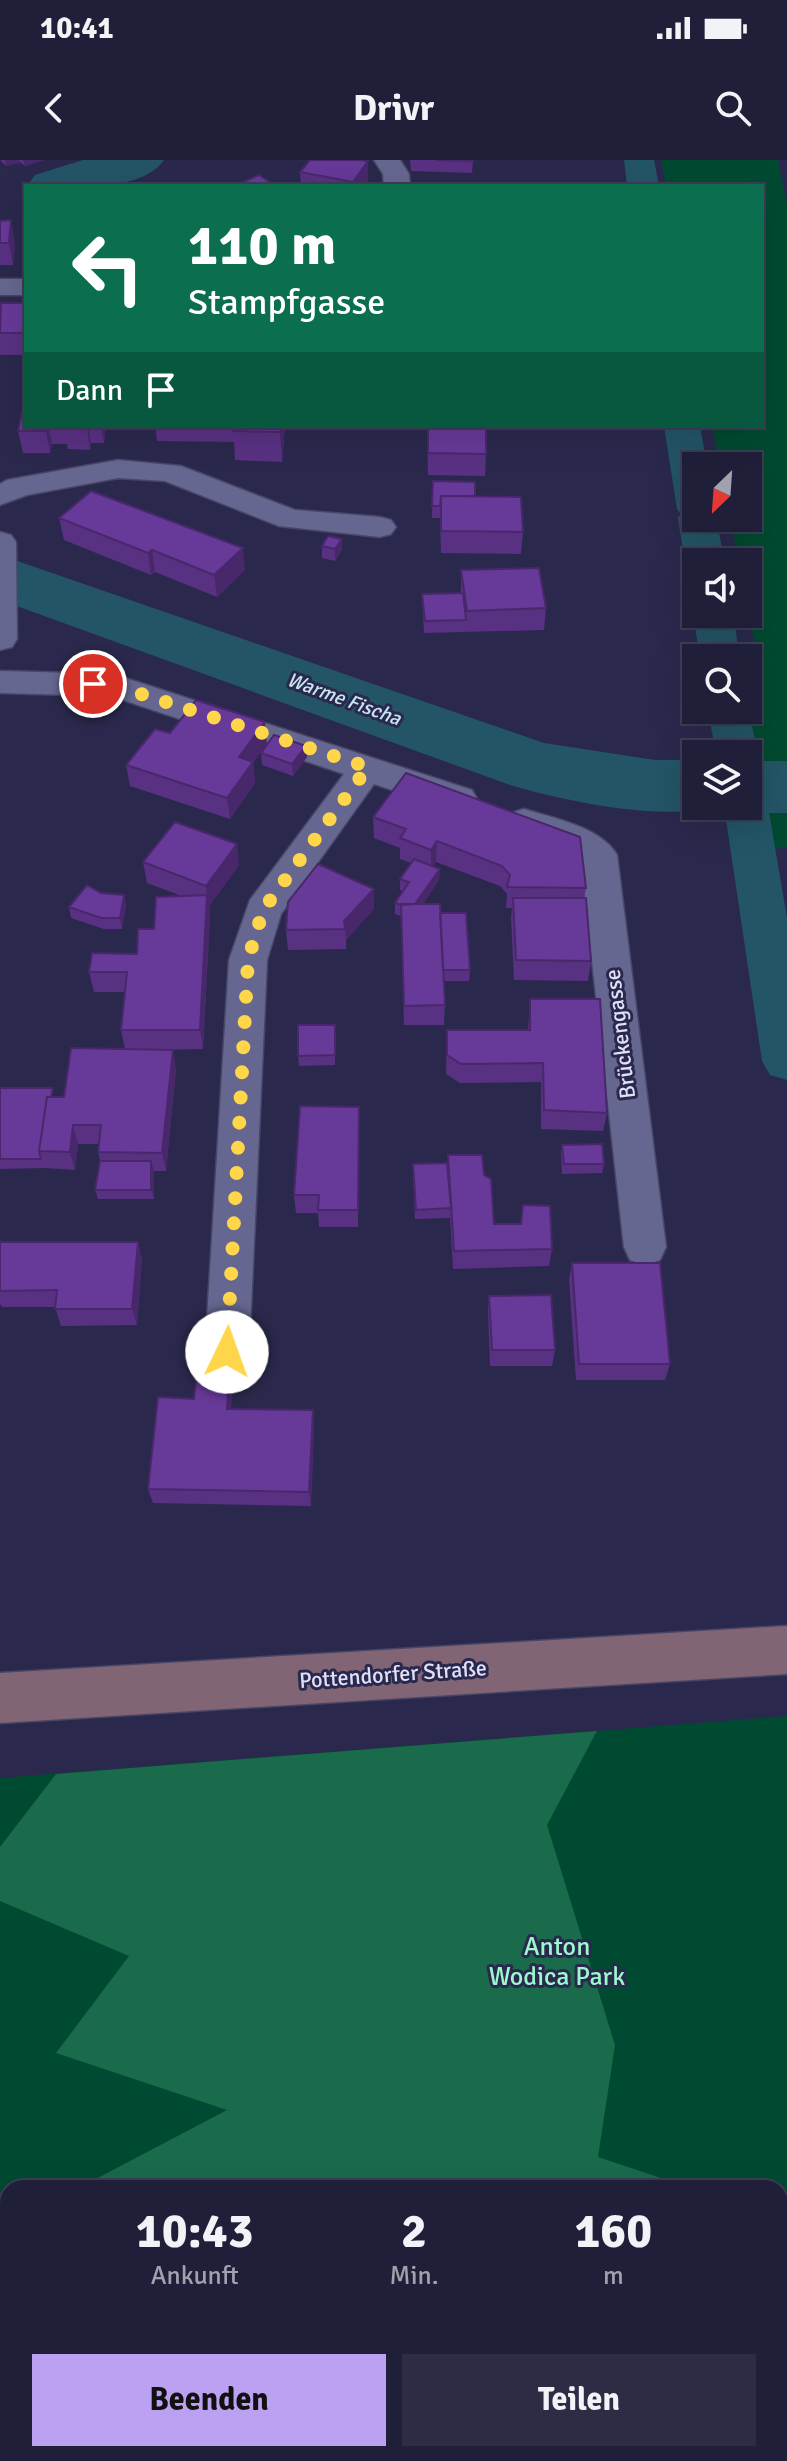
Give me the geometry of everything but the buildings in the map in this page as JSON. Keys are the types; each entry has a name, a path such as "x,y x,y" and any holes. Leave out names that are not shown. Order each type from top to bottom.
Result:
{"main road":[{"name":"Pottendorfer Straße","path":"0,1698 787,1650"}],"street":[{"path":"387,160 396,174 397,184"},
{"path":"0,287 24,287"},
{"path":"0,496 18,487 118,469 170,472 290,519 380,527"},
{"path":"0,639 1,544"},
{"path":"0,682 113,685 368,767 263,910 248,960 227,1352"},
{"name":"Brückengasse","path":"368,767 568,837 599,855 645,1247"}],"green space":[{"path":"661,160 778,160 787,204 787,848 766,849 761,820 762,740 749,740 746,724 762,724 762,644 755,644 752,628 762,628 762,548 736,548 733,532 762,532 762,452 717,452 712,428 764,428 764,184 666,184"},
{"name":"Anton Wodica Park","path":"787,1716 787,2180 0,2180 0,1778"},
{"name":"Anton Wodica Park","path":"597,1731 547,1825 615,2045 598,2157 667,2180 94,2180 227,2110 56,2053 129,1956 0,1901 0,1847 56,1774"}],"waterway":[{"path":"60,184 138,160"},
{"path":"639,160 643,184"},
{"path":"682,428 686,452"},
{"path":"700,532 702,548"},
{"name":"Warme Fischa","path":"0,576 536,767 655,786 682,786"},
{"path":"715,628 718,644"},
{"path":"732,724 734,740"},
{"name":"Warme Fischa","path":"762,787 787,787"},
{"path":"748,820 787,1061"}],"route":[{"path":"93,684 113,685 368,767 263,910 248,960 227,1352"}]}
